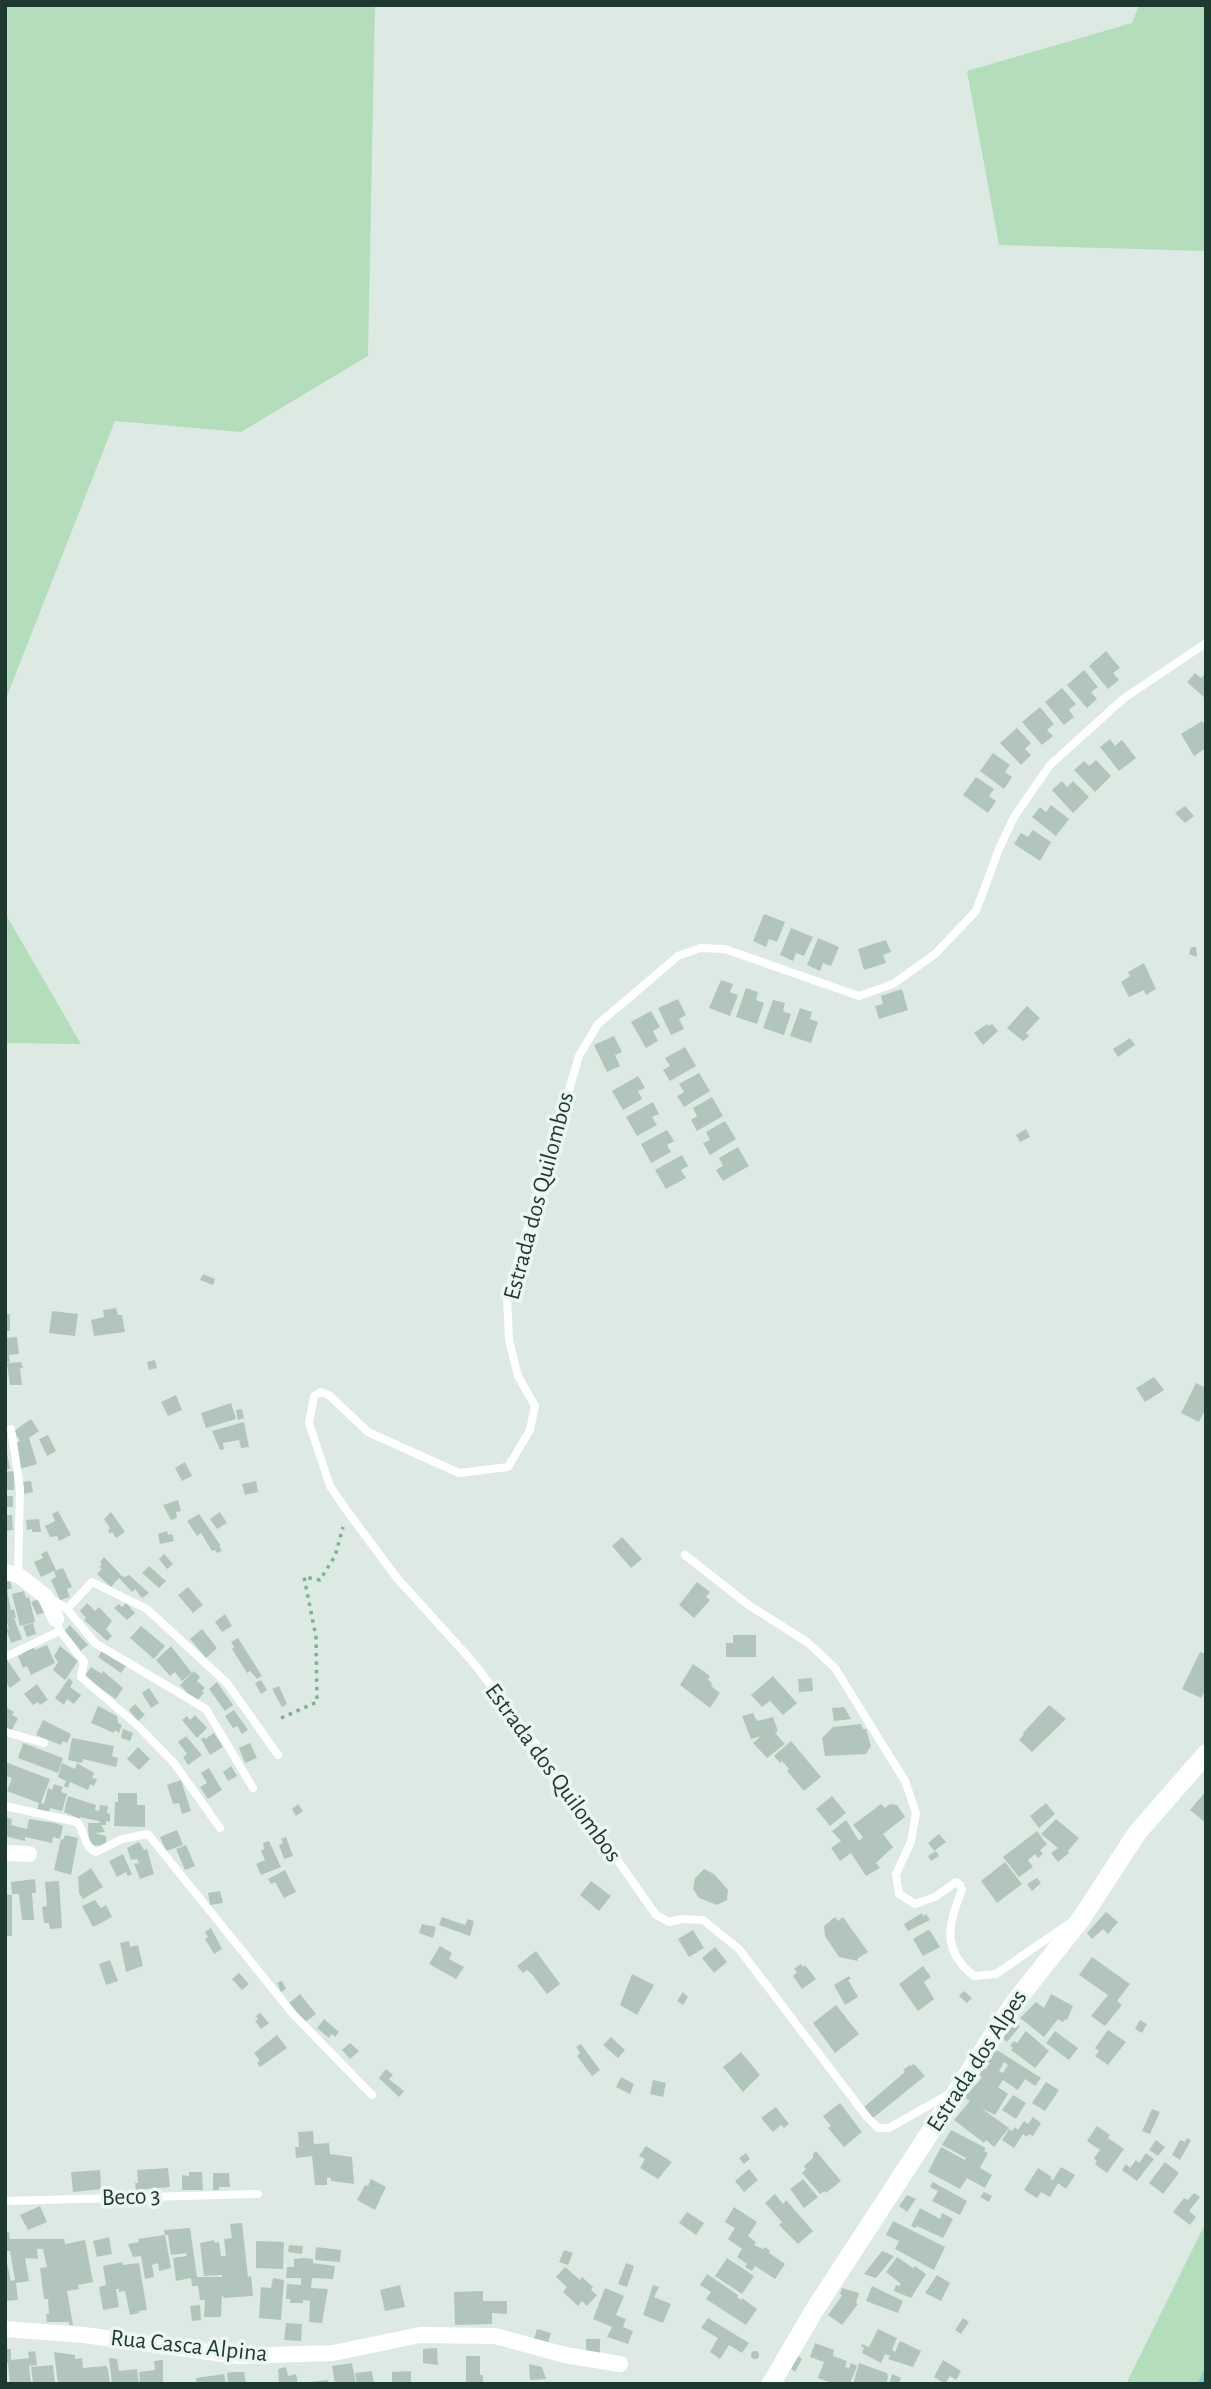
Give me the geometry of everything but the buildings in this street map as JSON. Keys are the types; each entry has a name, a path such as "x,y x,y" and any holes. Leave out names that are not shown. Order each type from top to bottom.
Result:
{"street":[{"path":"11,1574 45,1595 61,1620"},
{"name":"Estrada dos Alpes","path":"771,2384 815,2309 956,2090 1032,1978 1081,1919 1137,1833 1206,1754"},
{"path":"5,1853 29,1854"},
{"name":"Rua Casca Alpina","path":"5,2329 84,2334 238,2356 333,2353 421,2334 495,2336 565,2355 620,2364"}],"lane":[{"name":"Estrada dos Quilombos","path":"956,2090 889,2128 878,2128 739,1949 703,1920 682,1919 669,1922 656,1915 581,1808 544,1763 536,1744 513,1720 499,1696 472,1661 397,1578 347,1511 330,1486 309,1423 314,1396 321,1392 329,1395 368,1432 459,1473 508,1467 530,1430 535,1406 519,1376 509,1340 507,1297 579,1056 598,1024 678,957 700,948 725,949 859,996 893,984 934,954 976,911 1014,817 1050,765 1123,699 1206,643"},
{"path":"11,1429 20,1488 11,1574"},
{"path":"685,1555 750,1606 807,1642 835,1668 905,1781 916,1812 911,1842 896,1874 899,1894 915,1904 935,1897 956,1882 960,1885 962,1890 954,1909 949,1938 961,1965 974,1976 996,1974 1069,1924 1081,1919"},
{"path":"5,1657 61,1620 92,1581 147,1609 227,1683 278,1755"},
{"path":"61,1620 206,1709 253,1788"},
{"path":"61,1620 84,1662 81,1676 137,1725 174,1763 220,1828"},
{"path":"5,1732 44,1743"},
{"path":"5,1807 77,1822 83,1829 89,1848 96,1852 122,1839 148,1834 293,2014 372,2095"},
{"name":"Beco 3","path":"5,2201 258,2193"}],"path":[{"path":"281,1718 317,1702 316,1637 304,1577 320,1580 334,1556 347,1511"}],"green space":[{"path":"5,5 375,5 368,356 241,432 115,421 5,701"},
{"path":"1139,5 1206,5 1206,251 999,245 967,71 1132,23"},
{"path":"5,913 81,1044 5,1043"},
{"path":"1206,2222 1206,2384 1126,2384"}],"waterway":[{"path":"1200,2384 1206,2372"}]}
